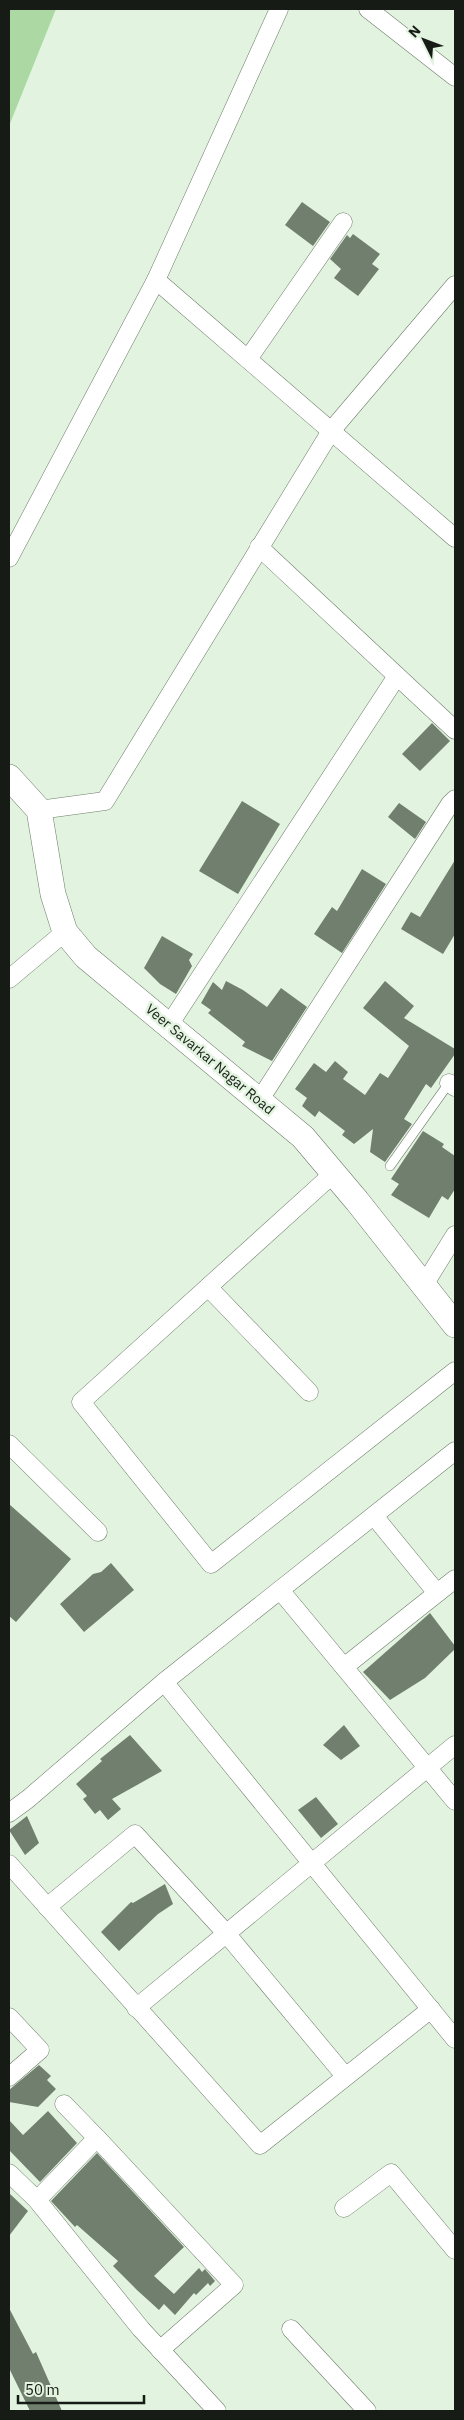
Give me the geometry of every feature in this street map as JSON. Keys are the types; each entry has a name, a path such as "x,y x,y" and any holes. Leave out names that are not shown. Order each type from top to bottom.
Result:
{"street":[{"path":"9,558 156,280 279,9"},
{"path":"368,9 455,77"},
{"path":"248,359 343,222"},
{"path":"156,280 455,538"},
{"path":"9,777 39,810 105,801 331,430 455,285"},
{"path":"260,547 455,730"},
{"path":"169,1025 397,676"},
{"path":"259,1100 455,799"},
{"name":"Veer Savarkar Nagar Road","path":"39,810 54,894 65,932 86,957 303,1137 455,1325"},
{"path":"9,979 65,932"},
{"path":"334,1173 81,1402 211,1564 455,1371"},
{"path":"424,1285 455,1235"},
{"path":"208,1287 309,1392"},
{"path":"9,1444 98,1532"},
{"path":"9,1813 28,1799 164,1682 455,1451"},
{"path":"374,1516 437,1593"},
{"path":"344,1667 455,1579"},
{"path":"280,1590 455,1801"},
{"path":"164,1682 455,2040"},
{"path":"136,2008 455,1745"},
{"path":"46,1907 135,1834 225,1934 345,2076"},
{"path":"9,1864 260,2145 431,2009"},
{"path":"9,2017 40,2050 9,2077"},
{"path":"64,2104 234,2285 160,2350"},
{"path":"37,2200 97,2138"},
{"path":"9,2173 37,2200 160,2350 217,2411"},
{"path":"344,2208 391,2173 455,2250"},
{"path":"291,2329 367,2411"}],"lane":[{"path":"390,1166 452,1084"}],"shaded area":[{"path":"9,9 56,9 9,126"}],"building":[{"path":"302,202 330,222 313,246 285,225"},
{"path":"353,234 380,254 372,264 379,269 358,296 334,278 341,269 330,259 347,235 350,238"},
{"path":"432,723 450,741 420,771 402,754"},
{"path":"242,801 280,824 238,894 199,871"},
{"path":"399,803 426,822 415,839 388,817"},
{"path":"455,860 455,934 443,954 401,929 411,912 420,917"},
{"path":"362,869 386,884 342,953 314,934 332,907 337,911"},
{"path":"162,936 193,954 189,960 192,966 176,994 160,984 144,968"},
{"path":"226,981 243,990 267,1007 281,988 307,1007 272,1061 242,1046 245,1042 208,1013 211,1010 201,1003 213,982 222,990"},
{"path":"385,981 414,1006 404,1018 455,1049 455,1054 431,1088 426,1084 404,1119 412,1124 385,1162 370,1152 373,1129 354,1144 342,1135 345,1131 319,1111 315,1117 302,1106 307,1098 295,1089 314,1063 326,1072 335,1061 348,1072 343,1079 365,1095 380,1073 388,1078 409,1046 363,1008"},
{"path":"423,1131 444,1144 442,1147 455,1156 455,1189 448,1200 442,1196 429,1218 391,1195 399,1184 391,1179"},
{"path":"9,1504 71,1559 16,1622 9,1616"},
{"path":"111,1563 134,1590 84,1632 60,1604 93,1574 101,1572"},
{"path":"430,1613 455,1646 455,1649 425,1678 390,1700 363,1672"},
{"path":"344,1725 360,1746 341,1760 323,1745"},
{"path":"130,1735 162,1771 112,1799 121,1809 108,1820 100,1810 95,1814 83,1799 87,1796 76,1784 102,1761 100,1759"},
{"path":"316,1797 338,1824 321,1838 298,1810"},
{"path":"27,1816 39,1843 25,1855 9,1830"},
{"path":"165,1884 173,1904 158,1914 119,1951 101,1932 131,1902 133,1903"},
{"path":"39,2065 51,2076 47,2080 56,2089 38,2107 9,2102 9,2090"},
{"path":"48,2111 77,2143 40,2182 9,2150 9,2120 23,2135"},
{"path":"97,2153 184,2247 154,2276 174,2294 199,2268 202,2272 205,2269 215,2281 210,2286 208,2283 196,2295 194,2293 175,2315 164,2304 159,2310 138,2291 113,2266 118,2261 77,2225 75,2227 51,2201"},
{"path":"9,2193 28,2211 9,2236"},
{"path":"9,2308 33,2354 36,2352 62,2411 30,2411 9,2368"}]}
